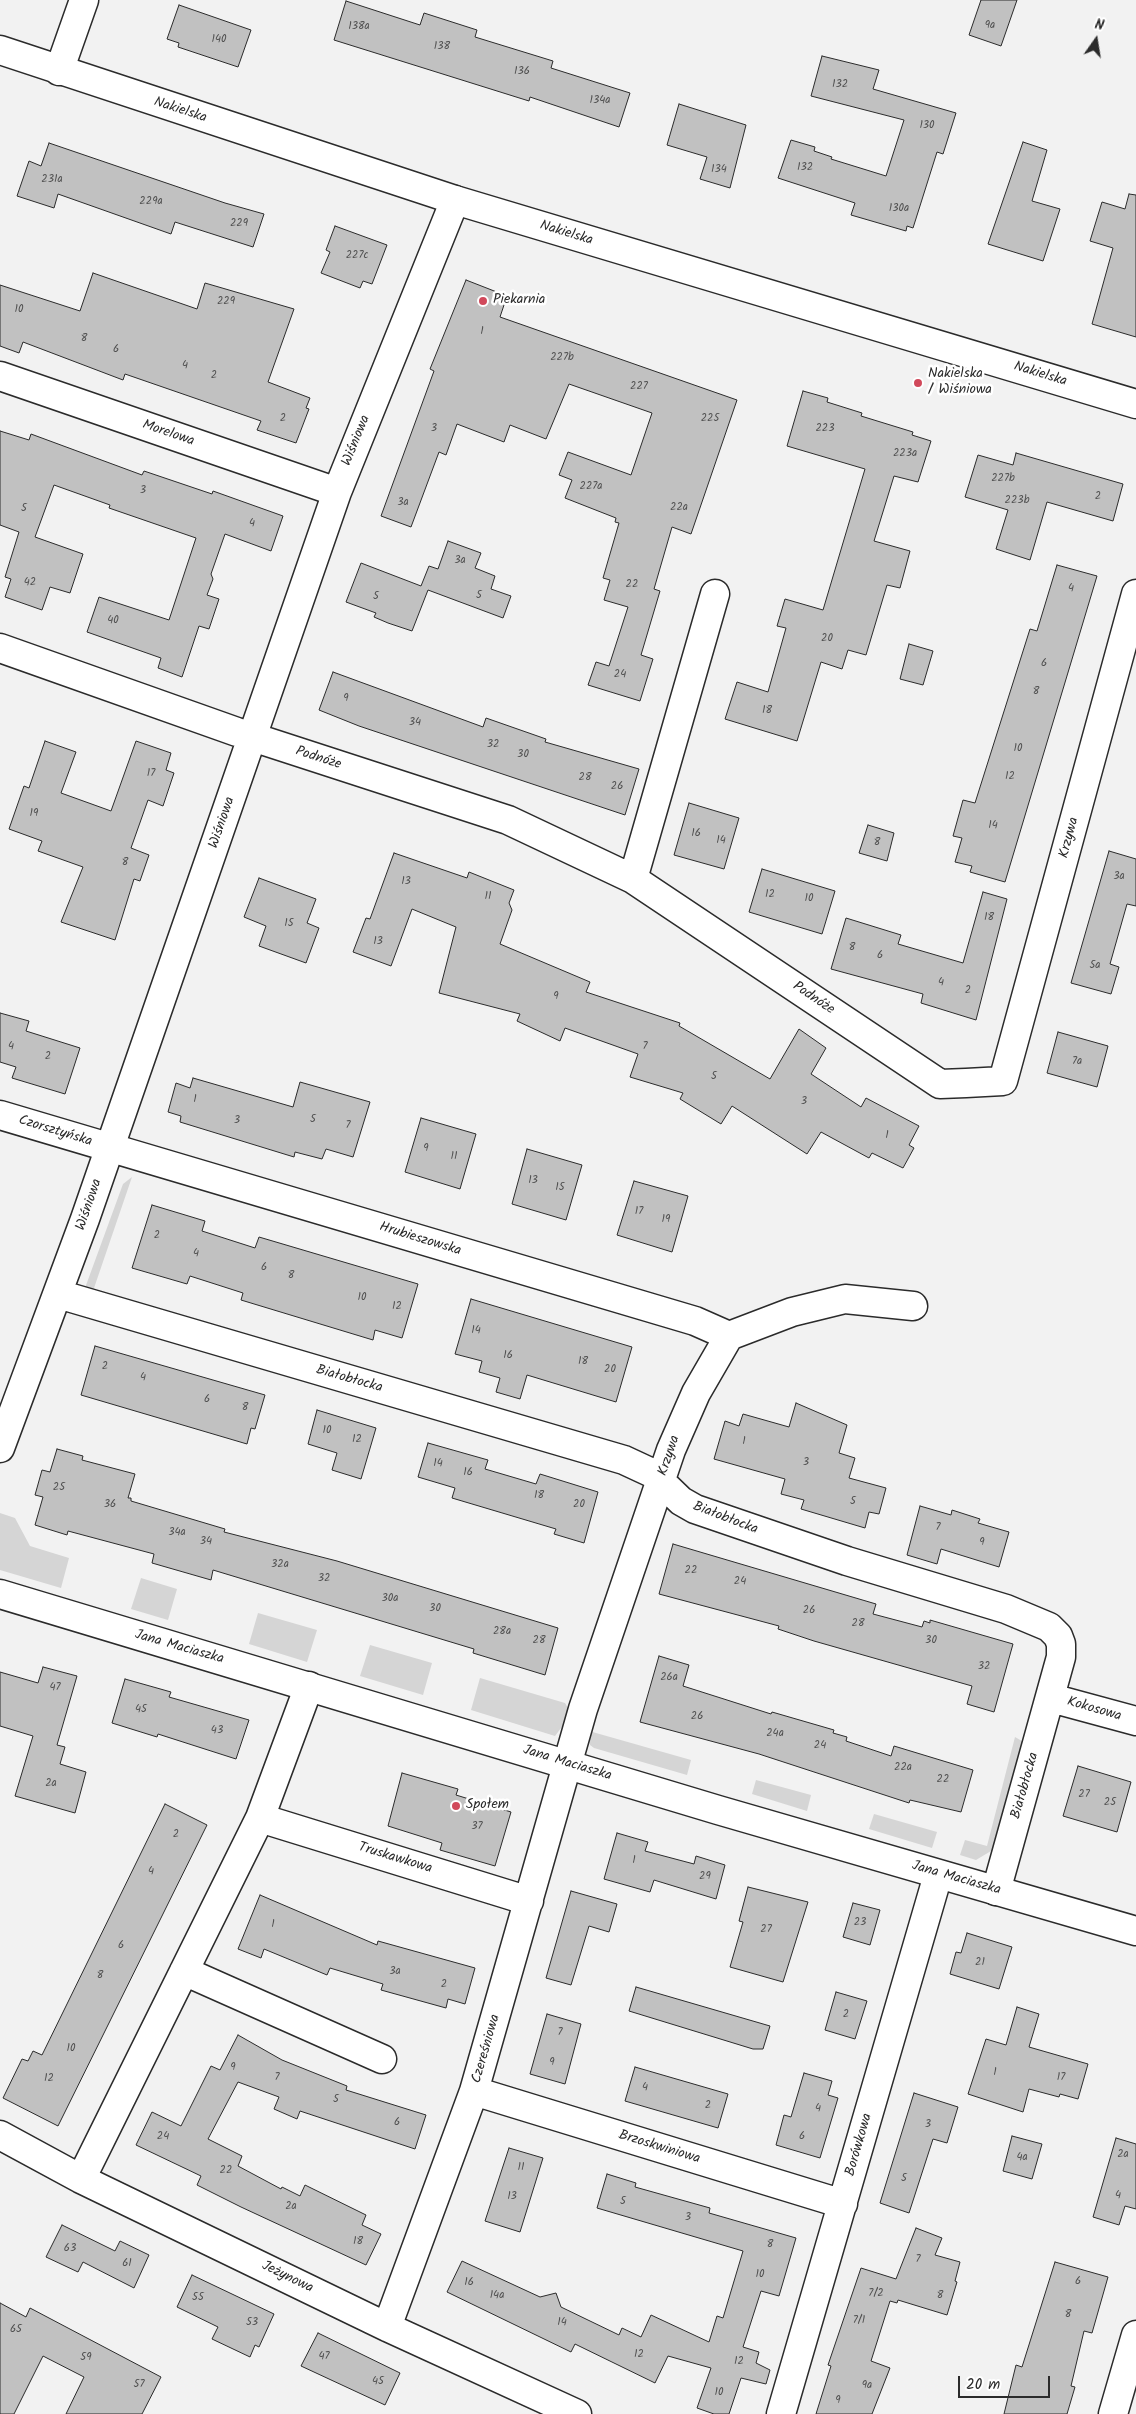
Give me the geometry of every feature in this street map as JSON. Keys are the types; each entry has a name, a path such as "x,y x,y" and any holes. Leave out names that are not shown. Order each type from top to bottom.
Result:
{"street":[{"path":"59,71 84,0"},
{"name":"Nakielska","path":"0,50 455,200 1136,404"},
{"name":"Wiśniowa","path":"0,1448 110,1148 337,492 455,200"},
{"name":"Morelowa","path":"0,376 337,492"},
{"path":"633,879 715,594"},
{"name":"Krzywa","path":"1003,1081 1136,594"},
{"name":"Podnóże","path":"0,648 253,737 508,820 633,879 940,1084 1003,1081"},
{"name":"Czorsztyńska","path":"0,1115 110,1148"},
{"name":"Hrubieszowska","path":"110,1148 686,1319 729,1336"},
{"name":"Białobłocka","path":"58,1294 624,1460 642,1467 661,1481 681,1501 696,1509 813,1550 1006,1609 1048,1627 1058,1636 1061,1644 1061,1657 996,1891"},
{"path":"729,1336 792,1312 845,1298 913,1306"},
{"name":"Krzywa","path":"568,1764 583,1709 683,1419 729,1336"},
{"name":"Jana Maciaszka","path":"0,1594 938,1875 1136,1931"},
{"path":"81,2179 260,1818 309,1686"},
{"name":"Kokosowa","path":"1051,1698 1136,1721"},
{"name":"Czereśniowa","path":"387,2326 474,2091 568,1764"},
{"name":"Truskawkowa","path":"260,1818 529,1901"},
{"name":"Borówkowa","path":"781,2414 938,1875"},
{"path":"184,1971 382,2060"},
{"name":"Brzoskwiniowa","path":"474,2091 843,2204"},
{"name":"Jeżynowa","path":"0,2135 81,2179 387,2326 577,2414"},
{"path":"1113,2414 1136,2335"}],"shaded area":[{"path":"132,1177 93,1291 85,1288 123,1184"},
{"path":"0,1513 15,1518 30,1546 69,1558 61,1588 0,1570"},
{"path":"141,1578 177,1589 168,1620 131,1609"},
{"path":"258,1613 317,1630 307,1662 249,1644"},
{"path":"370,1645 432,1663 423,1695 360,1676"},
{"path":"480,1678 565,1703 568,1708 564,1724 555,1736 471,1710"},
{"path":"589,1731 691,1760 687,1775 594,1748 590,1745"},
{"path":"1015,1737 1027,1744 996,1848 976,1860 960,1855 965,1840 987,1846"},
{"path":"756,1780 811,1795 807,1811 752,1794"},
{"path":"874,1814 937,1832 932,1848 869,1829"}],"building":[{"path":"981,0 1017,0 1001,46 969,35"},
{"path":"346,1 420,25 424,13 477,30 475,37 553,61 551,68 630,93 619,127 530,97 529,101 334,40"},
{"path":"179,5 251,30 238,67 178,47 179,43 167,39"},
{"path":"822,56 879,70 873,89 956,113 943,154 937,152 913,228 907,226 906,231 851,215 855,203 778,178 791,140 815,147 814,151 832,157 831,159 886,176 904,120 811,96"},
{"path":"679,104 746,125 730,188 700,179 707,157 667,145"},
{"path":"1023,142 1047,150 1032,201 1060,209 1043,261 988,244"},
{"path":"49,143 225,203 264,214 253,247 175,222 171,234 58,194 54,208 17,196 29,161 41,166"},
{"path":"1129,194 1136,195 1136,337 1092,324 1113,248 1090,241 1102,202 1125,209"},
{"path":"335,226 387,245 372,284 363,281 360,288 321,273 330,252 326,250"},
{"path":"93,273 197,309 205,283 294,309 268,382 310,398 306,408 309,409 296,443 257,430 261,421 125,374 123,380 23,342 19,353 0,346 0,285 80,311"},
{"path":"466,280 507,296 500,317 737,400 691,534 672,527 654,589 660,591 641,655 653,659 640,701 588,685 596,662 609,666 628,607 604,600 610,580 603,578 619,523 615,522 616,518 565,498 572,480 559,475 568,452 631,475 652,413 569,384 546,439 510,425 504,442 457,424 446,455 439,452 411,527 381,516 434,371 430,369"},
{"path":"803,391 828,398 827,402 862,413 861,416 913,432 912,435 931,441 918,482 894,476 874,541 910,551 900,588 887,585 866,655 848,650 842,669 821,662 797,741 725,719 737,682 768,692 786,628 777,626 785,599 823,610 865,469 787,446"},
{"path":"0,431 29,440 31,434 142,475 144,471 212,494 213,491 283,516 271,551 225,534 211,574 213,579 207,595 219,599 209,629 199,626 182,677 158,668 161,658 87,632 99,597 169,620 196,538 109,508 110,505 54,485 35,537 83,554 70,593 50,587 42,610 5,597 11,579 5,577 19,532 0,525"},
{"path":"1016,453 1123,484 1113,521 1047,502 1030,560 996,549 1008,510 965,497 978,455 1013,465"},
{"path":"448,541 481,553 475,568 495,576 491,589 511,596 503,618 428,590 412,631 374,617 376,613 346,602 361,563 421,586 429,566 438,569"},
{"path":"1057,565 1097,576 1005,882 970,872 972,866 955,862 962,838 953,836 963,800 975,803 1030,629 1037,631"},
{"path":"909,644 933,651 923,685 900,679"},
{"path":"333,672 483,727 486,718 546,739 545,742 639,769 625,815 359,726 319,710"},
{"path":"45,741 76,752 61,793 111,811 136,741 171,753 166,770 174,773 163,806 148,800 131,848 149,855 140,881 134,879 115,940 61,922 83,867 38,851 42,841 9,829 24,786 29,788"},
{"path":"689,803 739,818 724,869 674,855"},
{"path":"868,825 894,833 887,861 859,853"},
{"path":"1109,851 1136,859 1136,906 1127,904 1110,964 1119,967 1111,994 1071,983"},
{"path":"394,853 467,878 469,872 514,890 509,903 512,910 500,944 590,982 586,992 680,1023 679,1026 770,1079 799,1029 826,1048 811,1074 861,1107 866,1098 919,1126 909,1145 914,1148 903,1168 872,1153 869,1158 821,1132 807,1154 732,1106 721,1124 680,1099 683,1093 630,1077 638,1054 565,1028 560,1041 517,1021 520,1014 439,993 456,927 412,909 391,966 353,952 366,918 370,919"},
{"path":"762,869 835,891 822,934 749,912"},
{"path":"259,878 316,899 307,923 319,928 306,963 259,946 266,926 244,917"},
{"path":"983,892 1007,899 976,1020 921,1003 923,994 831,969 846,918 901,935 898,944 963,963"},
{"path":"0,1013 29,1021 26,1031 80,1048 65,1094 12,1078 16,1067 0,1062"},
{"path":"1058,1032 1108,1046 1097,1087 1047,1073"},
{"path":"193,1078 293,1107 300,1082 370,1102 353,1157 326,1149 322,1159 295,1152 294,1157 180,1122 181,1116 168,1112 176,1083 190,1088"},
{"path":"421,1118 476,1134 460,1189 405,1172"},
{"path":"527,1149 582,1165 566,1220 512,1204"},
{"path":"634,1181 688,1196 672,1252 617,1235"},
{"path":"152,1205 205,1221 202,1231 255,1248 259,1237 418,1284 402,1338 375,1330 373,1340 241,1300 243,1293 190,1276 187,1284 132,1268"},
{"path":"471,1299 632,1347 616,1402 527,1375 520,1399 496,1392 500,1378 479,1372 482,1361 455,1354"},
{"path":"95,1346 265,1395 255,1429 251,1428 247,1444 81,1395"},
{"path":"796,1403 847,1425 839,1453 855,1458 849,1478 886,1488 879,1514 869,1512 865,1528 801,1509 804,1500 781,1494 785,1479 714,1459 725,1421 739,1426 743,1414 789,1427"},
{"path":"317,1410 376,1428 361,1479 332,1470 337,1453 308,1444"},
{"path":"428,1443 488,1460 485,1469 536,1484 540,1474 598,1492 584,1543 554,1534 556,1529 452,1498 455,1488 418,1477"},
{"path":"57,1449 83,1456 82,1460 135,1474 128,1498 131,1498 131,1501 225,1529 224,1532 337,1561 558,1628 545,1675 473,1653 474,1649 213,1570 211,1580 152,1563 154,1554 68,1531 67,1535 35,1525 43,1497 35,1495 42,1470 50,1472"},
{"path":"920,1506 951,1515 952,1510 980,1519 978,1523 1009,1532 999,1567 941,1549 937,1564 907,1555"},
{"path":"673,1544 876,1604 873,1614 922,1627 924,1621 930,1623 930,1620 1013,1644 994,1712 967,1704 972,1686 814,1641 778,1629 779,1626 659,1594"},
{"path":"659,1656 689,1665 683,1686 771,1714 772,1712 834,1730 833,1733 847,1737 846,1741 891,1756 894,1746 973,1770 961,1812 910,1800 909,1803 759,1754 640,1722"},
{"path":"43,1667 77,1676 57,1745 65,1747 60,1764 86,1772 75,1813 15,1796 33,1736 0,1726 0,1672 38,1683"},
{"path":"125,1679 171,1692 169,1697 249,1720 236,1759 158,1734 157,1737 112,1723"},
{"path":"1078,1766 1131,1782 1117,1832 1063,1816"},
{"path":"402,1773 458,1789 456,1795 511,1812 495,1866 440,1850 442,1843 388,1826"},
{"path":"165,1804 207,1825 58,2126 3,2098 22,2059 28,2061 33,2051 42,2055"},
{"path":"617,1833 648,1842 645,1851 694,1864 696,1856 725,1865 716,1899 654,1880 650,1892 604,1879"},
{"path":"748,1887 808,1902 783,1982 730,1967 743,1922 739,1921"},
{"path":"571,1891 617,1904 609,1932 589,1926 571,1985 546,1978"},
{"path":"260,1895 377,1945 378,1941 475,1968 465,2004 448,1999 446,2008 381,1990 383,1984 330,1968 327,1975 264,1949 261,1958 238,1949"},
{"path":"853,1903 880,1910 870,1945 843,1937"},
{"path":"967,1933 1012,1947 999,1989 950,1974 956,1952 961,1953"},
{"path":"636,1987 770,2026 763,2049 753,2049 629,2011"},
{"path":"836,1992 867,2001 855,2039 825,2030"},
{"path":"1017,2007 1039,2014 1029,2047 1088,2064 1078,2099 1060,2094 1059,2097 1029,2089 1023,2112 968,2094 986,2039 1006,2045"},
{"path":"547,2014 581,2024 565,2084 530,2074"},
{"path":"238,2035 282,2060 347,2086 346,2090 426,2115 415,2149 300,2111 297,2119 274,2109 279,2097 238,2082 208,2139 242,2156 238,2166 281,2189 282,2187 300,2196 305,2185 366,2215 362,2225 381,2234 366,2265 197,2185 201,2176 136,2145 152,2112 181,2126 211,2066 220,2070"},
{"path":"635,2067 728,2094 718,2128 625,2101"},
{"path":"804,2073 832,2081 828,2095 838,2098 820,2158 776,2145 784,2115 791,2117"},
{"path":"914,2093 958,2107 947,2143 933,2139 909,2213 880,2203"},
{"path":"1012,2136 1042,2144 1032,2179 1003,2171"},
{"path":"1116,2138 1136,2144 1136,2209 1125,2206 1119,2225 1093,2217"},
{"path":"509,2148 543,2158 520,2232 485,2221"},
{"path":"607,2174 636,2183 635,2187 710,2208 709,2213 796,2238 779,2296 761,2291 743,2347 759,2352 756,2363 770,2370 766,2384 741,2378 729,2414 714,2414 697,2408 711,2368 668,2356 655,2383 575,2344 571,2352 447,2292 462,2261 540,2297 556,2293 561,2307 619,2335 622,2328 641,2337 651,2315 709,2342 717,2316 723,2318 743,2251 597,2208"},
{"path":"62,2225 115,2251 120,2241 149,2255 134,2288 83,2262 78,2272 46,2257"},
{"path":"916,2228 942,2238 935,2255 960,2262 955,2281 957,2282 947,2315 898,2300 897,2303 890,2301 871,2361 890,2368 872,2414 816,2414 831,2366 828,2365 861,2268 896,2279"},
{"path":"1055,2262 1108,2277 1092,2333 1084,2331 1071,2386 1075,2387 1067,2414 1004,2414 1016,2365 1022,2367"},
{"path":"192,2275 274,2314 259,2347 255,2345 250,2357 212,2339 218,2327 177,2307"},
{"path":"0,2303 26,2317 30,2308 161,2377 142,2414 66,2414 84,2377 43,2356 14,2414 0,2414"},
{"path":"318,2333 400,2373 385,2405 301,2366"}],"place":[{"name":"Piekarnia","path":"483,301"},
{"name":"Nakielska / Wiśniowa","path":"918,383"},
{"name":"Społem","path":"456,1806"}]}
